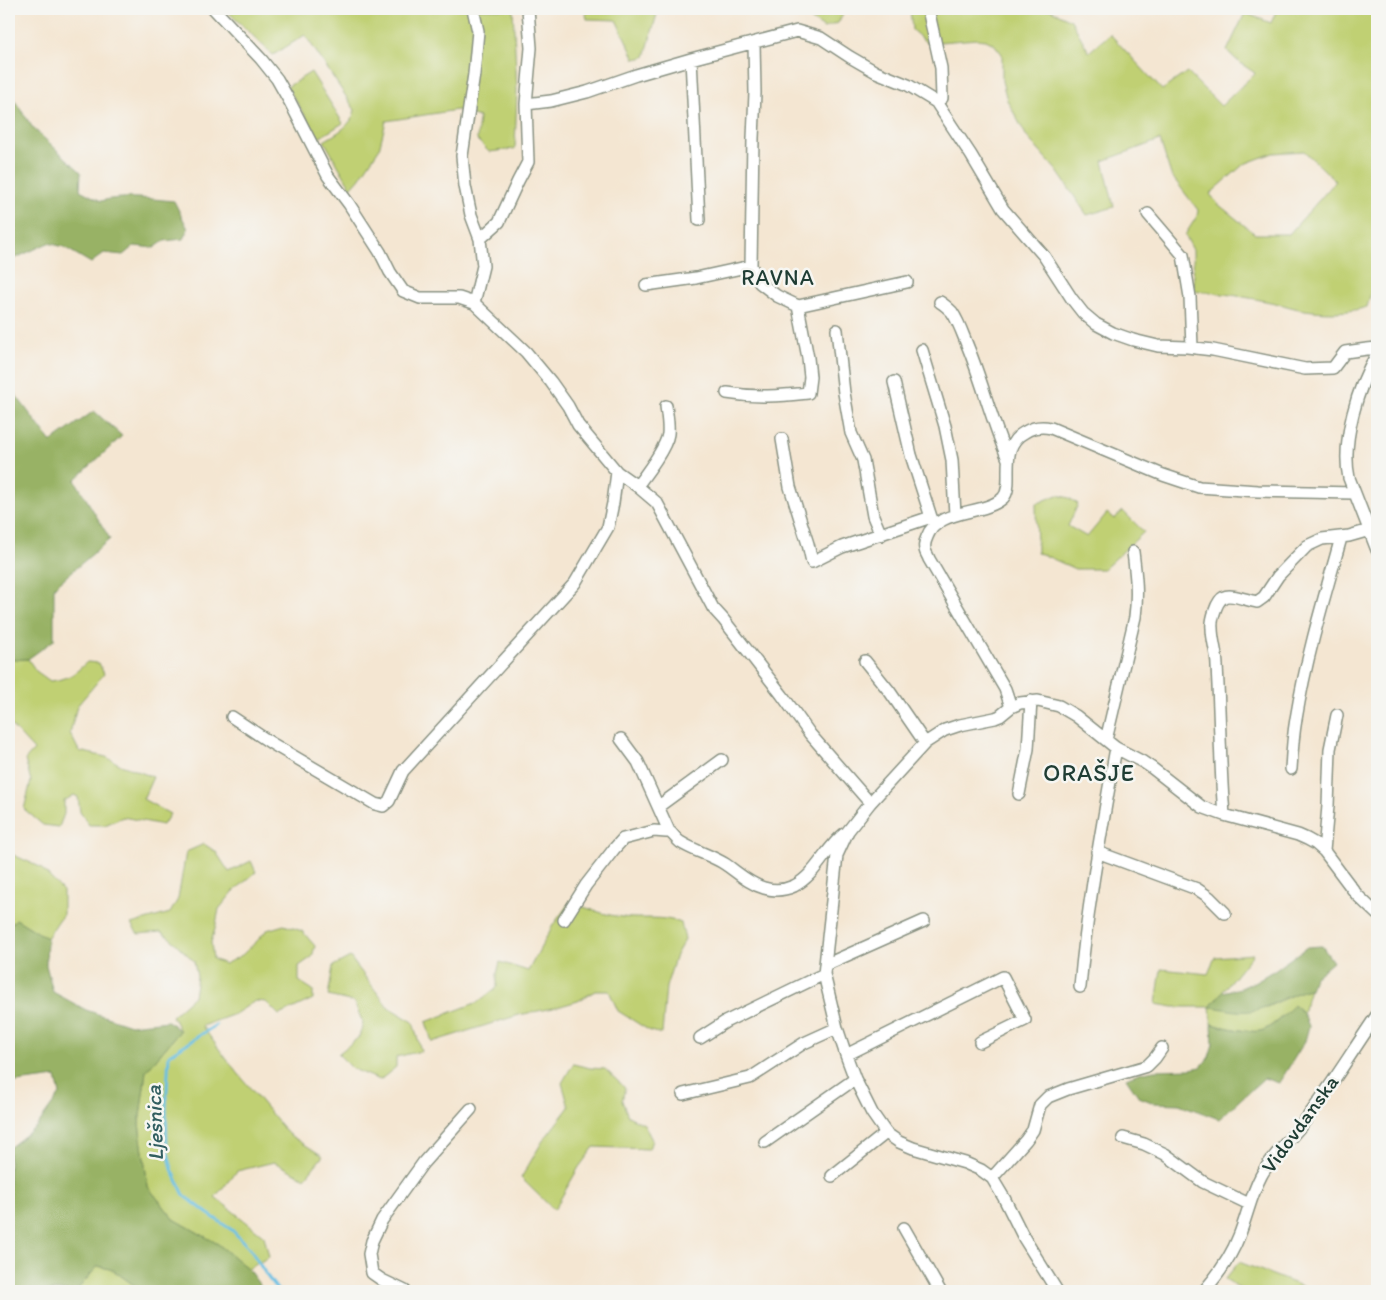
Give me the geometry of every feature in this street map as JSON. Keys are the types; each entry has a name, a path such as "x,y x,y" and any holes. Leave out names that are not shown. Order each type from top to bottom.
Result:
{"street":[{"path":"214,9 261,59 277,80 328,176 355,212 403,291 420,298 459,298 474,303 526,352 551,382 578,424 617,472 657,503 713,608 782,695 810,734 870,803"},
{"path":"473,9 478,31 462,156 465,186 471,216 480,239 483,266 474,303"},
{"path":"480,239 500,222 528,162 526,104 531,48 528,9"},
{"path":"928,9 941,68 942,98 936,102"},
{"path":"526,104 551,101 587,92 691,59 797,32 821,38 876,72 908,85 936,102 971,155 1003,209 1044,256 1083,313 1096,324 1133,340 1158,346 1213,350 1305,369 1333,368 1345,352 1377,348"},
{"path":"754,43 755,93 751,266 760,283 777,296 798,306 907,282"},
{"path":"691,59 698,220"},
{"path":"1148,214 1183,255 1190,297 1192,347"},
{"path":"646,285 696,278 751,266"},
{"path":"940,302 952,313 960,327 979,373 1001,443 1008,459"},
{"path":"727,393 766,397 808,394 810,377 808,358 798,306"},
{"path":"836,330 851,433 863,460 873,516 882,534"},
{"path":"922,350 945,426 952,460 955,515"},
{"path":"1377,354 1357,399 1347,441 1347,468 1354,493 1371,522 1377,550"},
{"path":"894,382 911,455 933,521 924,549 1005,688 1011,707"},
{"path":"637,486 655,462 668,436 666,406"},
{"path":"782,439 790,487 812,562 842,547 882,534 988,506 1002,498 1007,489 1008,459 1012,445 1022,433 1035,428 1043,427 1062,433 1163,475 1198,487 1258,491 1354,493"},
{"path":"232,717 271,743 375,804 384,806 389,801 403,771 575,583 608,527 617,472"},
{"path":"1224,815 1217,661 1212,628 1217,606 1221,599 1228,596 1235,596 1254,602 1260,601 1278,576 1306,546 1322,539 1341,538 1371,522"},
{"path":"1291,769 1295,722 1299,702 1316,625 1341,538"},
{"path":"1080,988 1083,950 1111,744 1135,617 1138,585 1133,552"},
{"path":"865,661 890,692 925,743"},
{"path":"1019,794 1028,749 1031,701"},
{"path":"1057,1291 1024,1238 992,1178 981,1170 965,1163 913,1148 899,1142 886,1133 872,1113 855,1079 837,1028 825,970 837,855 848,831 870,803 925,743 945,730 1000,716 1011,707 1031,701 1044,702 1059,706 1076,716 1111,744 1143,762 1202,807 1307,839 1324,851 1357,895 1377,914"},
{"path":"1324,851 1330,749 1337,715"},
{"path":"621,739 638,762 669,831 679,841 724,863 762,888 778,890 795,885 810,875 827,851 848,831"},
{"path":"659,806 722,760"},
{"path":"564,920 591,879 623,839 654,832 669,831"},
{"path":"1097,852 1197,889 1209,897 1225,913"},
{"path":"700,1038 725,1022 924,921"},
{"path":"846,1055 1003,977 1025,1020 980,1042"},
{"name":"Vidovdanska","path":"1204,1291 1228,1259 1261,1176 1274,1156 1304,1122 1377,1014"},
{"path":"683,1094 750,1078 804,1043 837,1028"},
{"path":"992,1178 1033,1130 1040,1105 1048,1097 1068,1088 1147,1066 1156,1058 1162,1048"},
{"path":"766,1142 855,1079"},
{"path":"405,1291 382,1280 372,1272 369,1254 372,1241 382,1220 423,1163 471,1109"},
{"path":"832,1176 886,1133"},
{"path":"1123,1138 1144,1144 1165,1154 1203,1182 1249,1204"},
{"path":"904,1228 940,1291"}],"green space":[{"path":"225,9 513,9 517,91 515,149 489,152 477,140 479,117 457,110 386,121 379,149 351,188 324,141 347,125 355,110 305,35 273,55"},
{"path":"585,9 661,9 657,14 645,57 635,59 616,20 587,19"},
{"path":"804,9 846,9 838,23 824,28 809,18 808,11"},
{"path":"910,9 1049,9 1071,20 1089,52 1110,34 1162,90 1187,72 1221,106 1255,73 1227,51 1245,13 1271,23 1277,9 1377,9 1377,278 1367,307 1345,311 1313,311 1245,297 1194,291 1193,250 1185,235 1197,216 1198,210 1171,175 1160,140 1103,161 1114,207 1087,215 1057,171 1027,137 1007,100 1002,81 1002,54 994,44 986,40 977,39 927,43 912,30","holes":["1304,151 1336,181 1289,234 1255,234 1218,204 1210,194 1244,164 1273,153"]},
{"path":"311,72 343,123 319,138 287,87"},
{"path":"9,92 33,128 81,172 80,190 101,201 128,198 174,201 188,229 183,239 164,241 154,248 134,246 123,255 104,253 91,263 64,247 48,243 9,261"},
{"path":"9,386 51,442 94,411 122,436 75,480 110,539 54,587 54,640 28,659 9,660"},
{"path":"1057,495 1069,498 1078,504 1068,526 1087,537 1107,513 1114,519 1123,511 1144,532 1104,569 1075,569 1037,553 1036,504"},
{"path":"28,659 36,671 50,681 70,676 87,662 99,663 104,674 77,706 70,733 79,751 106,757 153,777 143,799 170,814 163,825 123,817 105,825 89,825 80,812 78,797 74,795 64,801 64,814 59,827 43,825 24,809 31,781 25,760 34,750 9,723 9,660"},
{"path":"204,844 216,852 229,872 251,861 256,872 233,892 219,909 211,942 213,959 225,964 242,955 267,930 284,925 302,931 315,946 312,957 299,966 299,981 313,990 313,999 279,1015 266,1002 255,1001 235,1014 202,1026 288,1134 323,1156 305,1178 274,1162 237,1171 215,1197 264,1236 269,1257 248,1269 218,1244 174,1219 148,1187 139,1124 146,1071 180,1031 172,1016 194,996 197,977 194,961 170,938 161,932 138,934 131,924 170,913 178,899 186,852"},
{"path":"9,853 40,867 63,891 63,914 47,938 16,919 9,926"},
{"path":"570,902 615,916 659,918 681,923 685,939 676,955 666,987 662,1034 650,1031 618,1011 609,991 595,991 578,1001 519,1015 432,1042 426,1022 478,1002 497,987 497,974 500,962 528,971 553,925"},
{"path":"16,919 47,938 46,965 53,992 86,1010 130,1025 168,1021 180,1031 146,1071 139,1124 148,1187 174,1219 218,1244 248,1269 264,1291 142,1291 113,1270 98,1266 76,1291 9,1291 9,1148 36,1127 60,1094 56,1077 9,1083 9,926"},
{"path":"1322,946 1333,962 1314,978 1310,989 1266,1007 1250,1011 1210,1007 1222,992 1241,988 1254,982 1307,947"},
{"path":"1253,954 1211,1006 1267,1007 1301,991 1310,989 1303,1013 1294,1005 1268,1028 1260,1031 1249,1031 1212,1024 1210,1007 1173,1007 1156,1004 1161,969 1208,974 1215,957"},
{"path":"350,957 388,1007 413,1022 421,1051 396,1057 396,1067 380,1080 353,1069 338,1054 359,1037 363,1023 354,1002 328,996 333,966"},
{"path":"1294,1005 1303,1013 1309,1026 1305,1041 1279,1083 1264,1078 1219,1119 1179,1104 1154,1103 1139,1097 1126,1078 1154,1070 1201,1067 1209,1057 1213,1044 1212,1024 1229,1028 1260,1031 1273,1024"},
{"path":"573,1064 605,1069 625,1088 622,1101 628,1116 644,1124 652,1140 649,1149 594,1147 579,1167 554,1210 521,1178 542,1142 569,1107 562,1083"},
{"path":"1239,1262 1314,1291 1245,1291 1225,1279"},
{"path":"98,1266 113,1270 142,1291 76,1291"}],"waterway":[{"name":"Lješnica","path":"216,1025 169,1055 166,1107 167,1148 172,1169 184,1195 232,1230 250,1249 278,1291"}],"district":[{"name":"RAVNA","path":"778,277"},
{"name":"ORAŠJE","path":"1089,773"}]}
